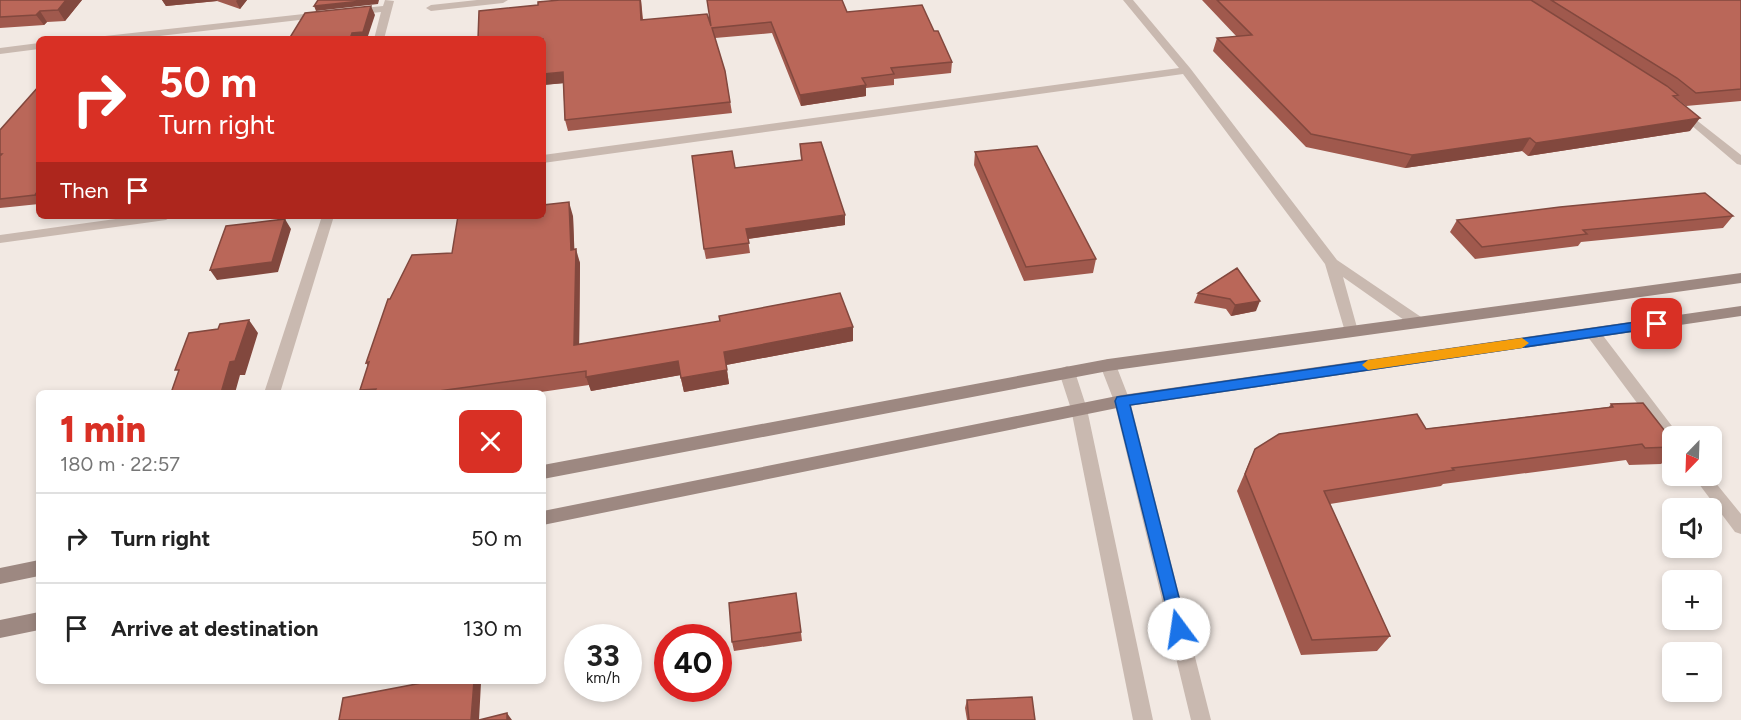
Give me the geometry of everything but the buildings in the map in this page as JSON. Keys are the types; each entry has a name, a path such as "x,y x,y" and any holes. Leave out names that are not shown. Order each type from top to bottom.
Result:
{"main road":[{"path":"546,471 1108,365 1741,278"},
{"path":"546,517 1122,401 1741,311"},
{"path":"0,576 36,569"},
{"path":"0,628 36,622"}],"street":[{"path":"431,8 503,0"},
{"path":"1128,0 1186,70 1332,263 1419,323"},
{"path":"340,13 388,4 380,36"},
{"path":"133,36 328,15"},
{"path":"0,51 36,46"},
{"path":"546,159 1186,70"},
{"path":"1671,102 1741,161"},
{"path":"0,238 143,219"},
{"path":"273,390 327,219"},
{"path":"1332,263 1351,331"},
{"path":"1593,333 1663,426"},
{"path":"1108,365 1122,401 1201,720"},
{"path":"1067,372 1079,409 1143,720"},
{"path":"1709,486 1741,527"}],"slow traffic":[{"path":"1368,365 1522,343"}],"route":[{"path":"1179,629 1122,401 1657,324"}]}
